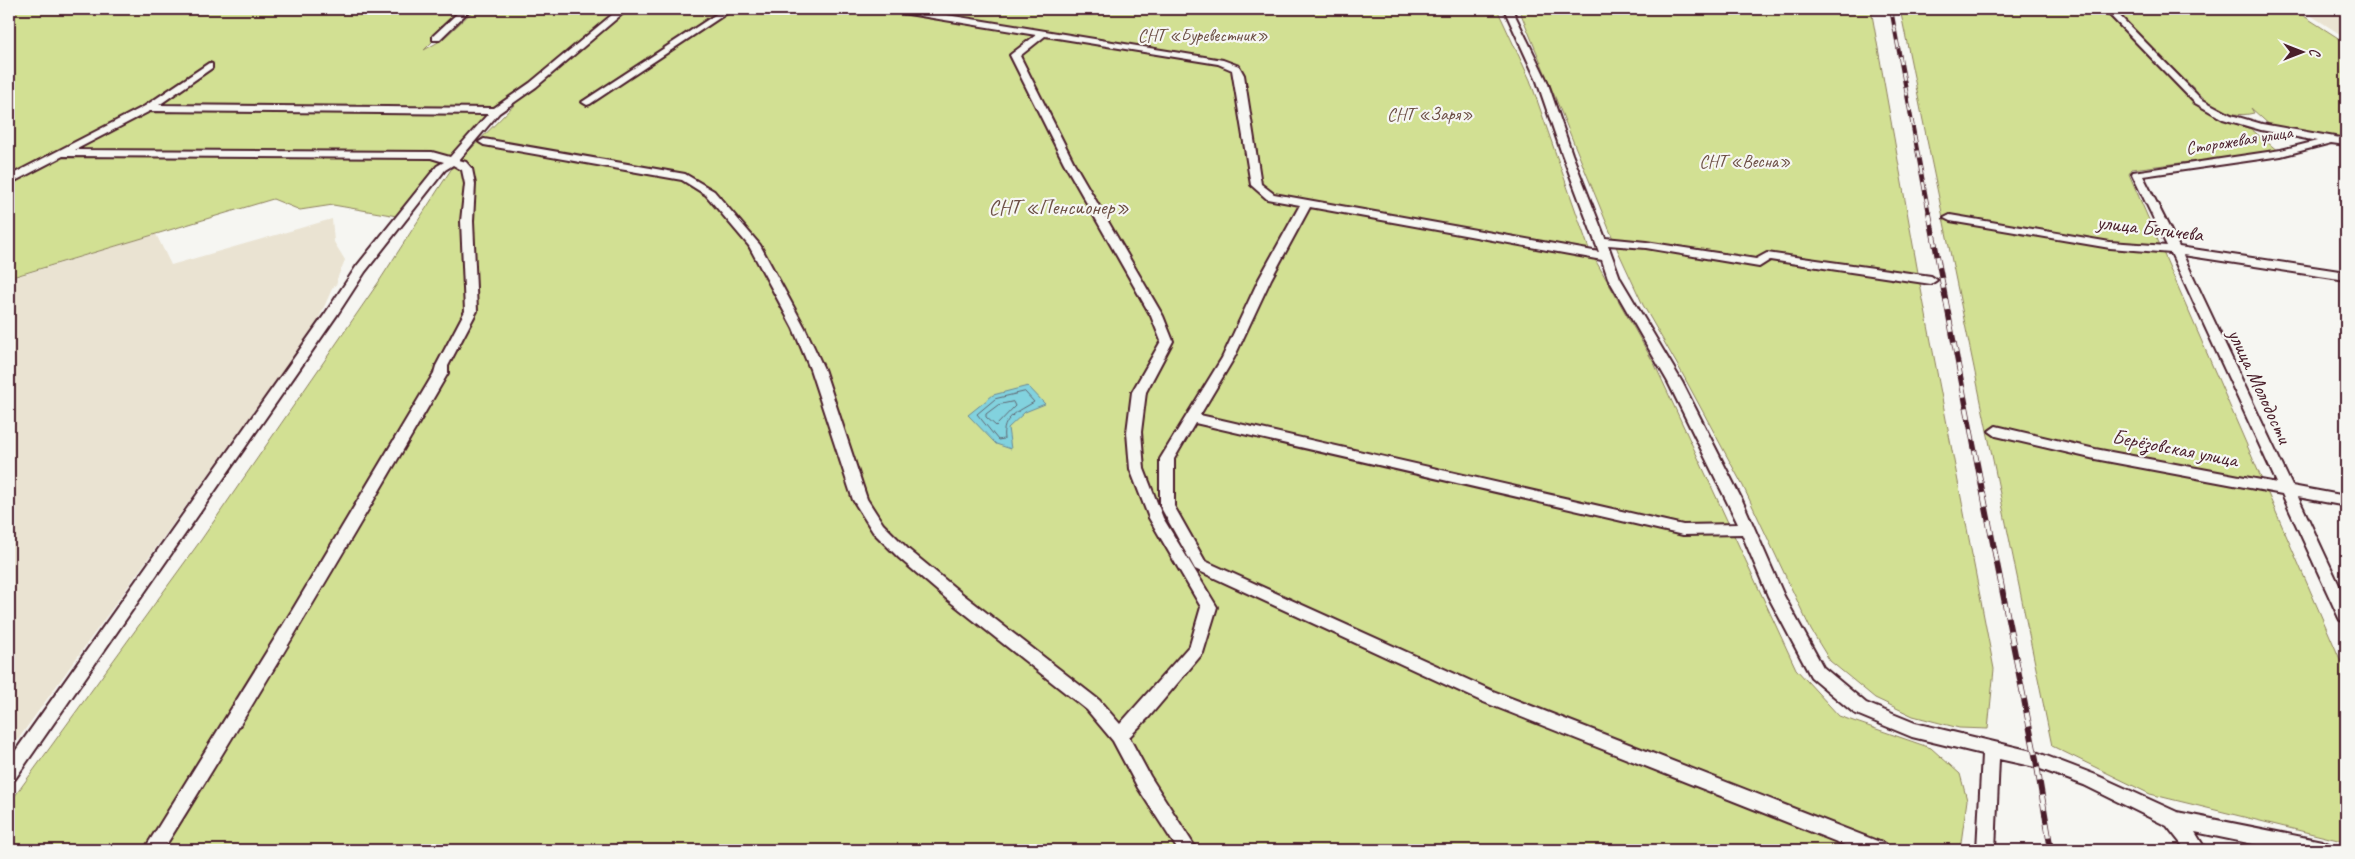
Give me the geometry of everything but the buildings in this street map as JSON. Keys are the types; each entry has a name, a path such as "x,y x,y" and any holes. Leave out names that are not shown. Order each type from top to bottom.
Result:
{"street":[{"path":"436,38 467,9"},
{"path":"9,774 331,315 360,270 441,168 452,161 472,141 496,112 534,85 624,9"},
{"path":"587,102 729,9"},
{"path":"896,9 1220,62 1236,68 1240,75 1256,185 1271,197 1608,256"},
{"path":"1508,9 1542,81 1567,154 1595,228 1608,256 1614,278 1675,382 1736,500 1776,596 1817,672 1860,708 1912,730 2036,760 2090,780 2174,820 2322,850"},
{"path":"2108,9 2198,101 2227,117 2244,122 2331,140"},
{"path":"1045,32 1015,55 1069,163 1157,316 1167,342 1139,392 1134,432 1137,469 1156,518 1209,607 1197,648 1143,712 1119,736"},
{"path":"9,180 148,108 210,66"},
{"path":"148,108 496,112"},
{"name":"Сторожевая улица","path":"2137,174 2281,153 2331,140 2346,142"},
{"path":"484,142 685,177 710,193 754,245 799,328 817,369 860,500 878,528 904,554 954,596 1093,704 1119,736 1144,782 1188,850"},
{"path":"61,153 432,156 452,161 467,169 470,184 467,220 471,311 442,366 441,373 340,545 237,716 153,850"},
{"name":"улица Молодости","path":"2137,174 2175,250 2287,491 2342,597 2346,616"},
{"path":"1307,203 1265,280 1228,358 1167,459 1167,506 1200,565 1487,696 1878,850"},
{"name":"улица Бегичева","path":"1950,218 2110,245 2175,250 2346,276"},
{"path":"1601,241 1646,245 1759,263 1767,256 1931,280"},
{"path":"1192,418 1683,530 1748,529"},
{"name":"Берёзовская улица","path":"1996,431 2095,454 2346,501"},
{"path":"1986,850 1991,748"},
{"path":"2174,820 2197,850"}],"shaded area":[{"path":"2301,9 2346,9 2346,38"},
{"path":"332,219 334,242 345,260 337,283 332,289 316,325 9,752 9,279 156,234 171,265"}],"green space":[{"path":"9,9 465,9 424,50 442,40 475,9 620,9 530,84 483,118 458,152 397,216 333,205 300,210 273,199 9,278"},
{"path":"628,9 1497,9 1530,80 1589,249 1655,365 1796,669 1839,716 1931,748 1960,774 1967,800 1960,850 9,850 9,804 201,540 378,283 452,168 524,95"},
{"name":"СНТ «Весна»","path":"1519,9 1871,9 1920,284 1994,669 1988,729 1959,728 1913,716 1875,698 1830,661 1811,630 1743,486 1643,305 1618,251"},
{"path":"1900,9 2101,9 2191,100 2221,119 2251,129 2278,151 2132,169 2129,174 2346,673 2346,842 2150,794 2052,746"},
{"path":"2112,9 2293,9 2346,43 2346,139 2273,128 2251,108 2254,113 2238,114 2212,106"}],"water":[{"path":"1028,386 1045,404 1025,412 1008,428 1011,449 996,444 968,415 993,395"}],"railway":[{"path":"1891,9 1929,214"},
{"path":"1929,213 1983,494"},
{"path":"1983,493 2036,760 2051,850"}],"park label":[{"name":"СНТ «Буревестник»","path":"1203,35"},
{"name":"СНТ «Заря»","path":"1430,114"},
{"name":"СНТ «Пенсионер»","path":"1059,207"}]}
